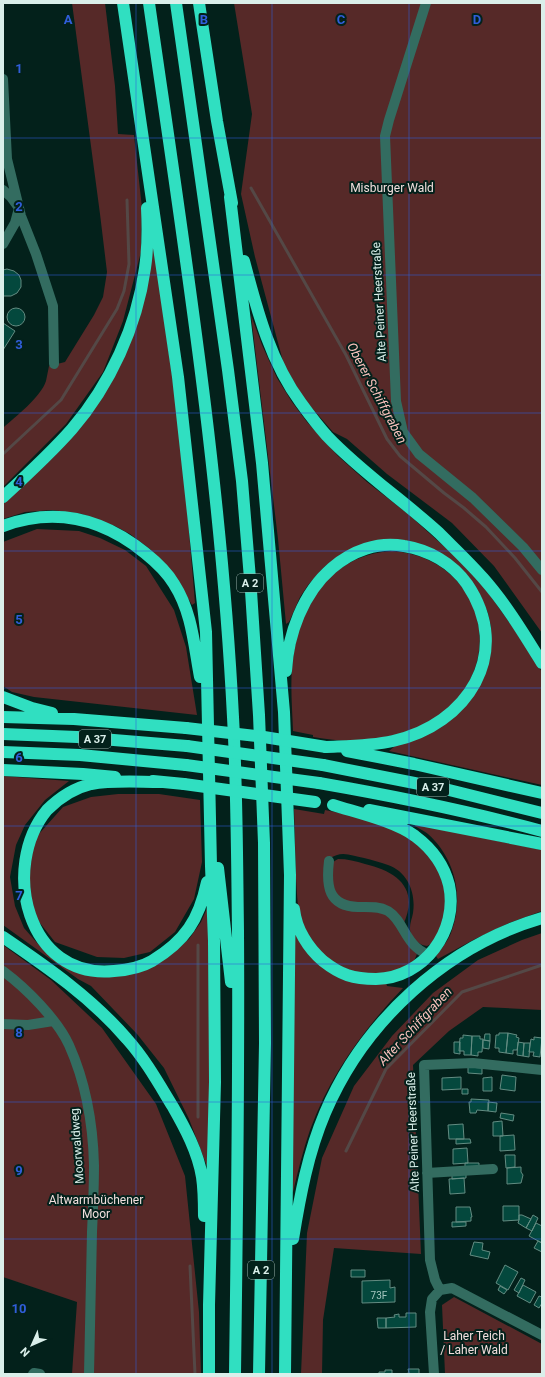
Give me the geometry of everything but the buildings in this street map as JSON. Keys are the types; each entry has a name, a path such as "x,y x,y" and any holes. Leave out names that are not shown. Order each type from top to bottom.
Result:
{"highway":[{"path":"123,3 178,377 206,632 207,718 214,941 215,1082 209,1305 209,1374"},
{"name":"A 2","path":"149,3 202,373 224,593 234,725 237,843 239,1054 235,1374"},
{"name":"A 2","path":"176,3 228,370 242,481 259,715 264,843 265,1043 259,1374"},
{"path":"199,3 230,197 262,463 284,712 290,875 285,1374"},
{"path":"3,497 44,459 72,429 110,375 122,350 139,298 145,268 148,234 146,153"},
{"path":"230,197 258,313 278,365 300,402 327,436 465,558 484,579 506,608 542,663"},
{"path":"3,526 34,517 80,519 103,526 131,542 154,561 174,583 185,605 194,636 207,718"},
{"path":"284,712 286,661 292,633 308,598 324,575 341,560 358,551 377,546 397,544 416,548 433,555 449,565 462,578 473,594 481,611 486,641 484,657 474,687 451,714 435,725 415,734 378,744 326,747"},
{"path":"3,697 32,708 74,719"},
{"path":"3,717 74,719 186,728 264,737 414,764 542,792"},
{"name":"A 37","path":"3,734 77,737 187,746 323,765 445,789 542,814"},
{"name":"A 37","path":"3,752 80,756 186,765 319,783 379,793 440,806 542,831"},
{"path":"3,770 83,774 184,784 390,814 542,844"},
{"path":"160,782 116,782 91,784 73,791 56,801 39,816 21,848 16,868 16,886 19,905 28,926 40,942 55,955 70,964 92,971 108,972 127,970 146,965 167,952 184,935 195,919 202,902 211,866"},
{"path":"209,795 239,1054"},
{"path":"290,875 295,918 303,937 316,955 334,970 349,976 364,979 397,976 413,969 429,956 442,937 449,918 451,901 449,884 442,866 431,850 414,835 395,825 333,805"},
{"path":"286,1278 299,1201 315,1140 325,1113 352,1061 395,1007 416,988 454,959 497,934 542,918"},
{"path":"3,937 57,974 103,1014 122,1034 147,1065 178,1116 193,1146 202,1176 204,1208 204,1274 209,1305"}],"street":[{"name":"Alte Peiner Heerstraße","path":"426,3 388,120 385,136 396,401 403,432 419,454 473,498 523,546 542,570"},
{"path":"3,79 5,160 19,208 53,306 54,364"},
{"path":"3,190 11,197 19,208"},
{"path":"3,244 15,223 19,208"},
{"path":"329,862 328,886 331,894 337,902 346,906 380,908 389,912 398,921 416,947 429,956"},
{"name":"Moorwaldweg","path":"3,971 33,997 53,1021 68,1044 84,1085 91,1120 94,1165 89,1374"},
{"path":"3,1024 28,1025 53,1021"},
{"name":"Alte Peiner Heerstraße","path":"440,1290 435,1280 430,1260 424,1065 473,1063 542,1070"},
{"path":"427,1173 493,1169"},
{"path":"434,1374 430,1312 432,1299 440,1290 452,1288 542,1335"},
{"path":"33,1374 40,1374"}],"green space":[{"path":"72,3 105,3 115,86 118,134 134,135 142,208 141,252 123,321 103,372 66,424 3,487 3,428 39,394 46,381 49,366 65,362 94,315 103,297 107,272"},
{"name":"Misburger Wald","path":"234,3 542,3 542,633 494,566 452,523 387,474 347,439 333,432 304,399 284,365 255,257 241,194 252,114"},
{"path":"152,235 181,437 195,603 192,605 181,586 150,549 130,534 115,526 82,514 52,510 25,512 3,519 3,504 53,456 113,377"},
{"path":"251,315 262,345 277,378 307,422 338,456 367,482 408,514 457,558 484,587 542,672 542,785 389,751 395,746 447,722 491,646 491,627 488,613 482,599 470,579 462,570 420,544 340,555 324,567 308,585 300,597 289,622 286,624 278,539"},
{"path":"37,529 79,531 100,538 125,550 146,566 174,610 186,647 197,715 34,697 12,692 3,686 3,542"},
{"path":"392,551 420,556 443,568 461,585 473,606 479,629 479,654 471,678 455,702 446,711 423,725 398,734 372,740 348,741 313,737 313,735 293,731 291,688 293,657 300,627 307,610 316,594 327,580 340,569 355,560 373,554"},
{"path":"3,776 69,781 45,800 25,825 16,845 10,877 15,906 24,928 53,958 69,967 95,976 128,974 170,955 189,939 201,922 209,904 212,999 208,1169 189,1119 164,1068 137,1034 91,986 78,979 3,925"},
{"path":"118,794 159,794 200,800 202,862 194,899 175,932 150,952 124,958 97,957 55,942 32,913 27,856 38,835 63,807 91,797"},
{"path":"294,809 324,814 325,810 378,821 397,828 428,852 441,875 445,890 446,904 442,928 431,944 427,946 422,945 414,939 411,934 410,926 414,905 412,891 401,873 395,868 385,864 350,855 342,854 333,856 329,859 327,895 378,909 392,919 417,954 414,961 392,972 377,974 362,973 335,963 323,954 313,943 305,930 298,907"},
{"path":"415,824 542,850 542,911 509,923 438,959 436,956 449,937 456,917 457,891 455,879 445,854 427,833 415,826"},
{"path":"338,859 355,861 377,867 396,877 403,884 409,901 408,912 403,925 391,910 347,904 331,889 333,862"},
{"path":"293,927 317,962 386,982 387,986 403,988 361,1037 327,1091 310,1130 293,1192 291,1191"},
{"path":"542,933 542,1010 483,1007 449,1031 413,1065 421,1254 334,1248 323,1320 322,1374 301,1374 307,1233 322,1158 354,1086 392,1036 433,993 478,960 522,940"},
{"name":"Altwarmbüchener Moor","path":"3,945 51,980 102,1028 156,1104 185,1176 199,1312 201,1374 72,1374 77,1302 3,1277"},
{"name":"Laher Teich / Laher Wald","path":"454,1297 542,1344 542,1374 445,1374 442,1305"}],"waterway":[{"name":"Oberer Schiffgraben","path":"251,188 346,355 387,439 400,456 486,527 515,558 542,592"},
{"name":"Oberer Schiffgraben","path":"3,454 61,400 117,309 124,291 129,264 127,200"},
{"path":"198,945 198,1117"},
{"name":"Alter Schiffgraben","path":"346,1151 386,1069 462,992 542,965"},
{"path":"190,1266 195,1374"}]}
